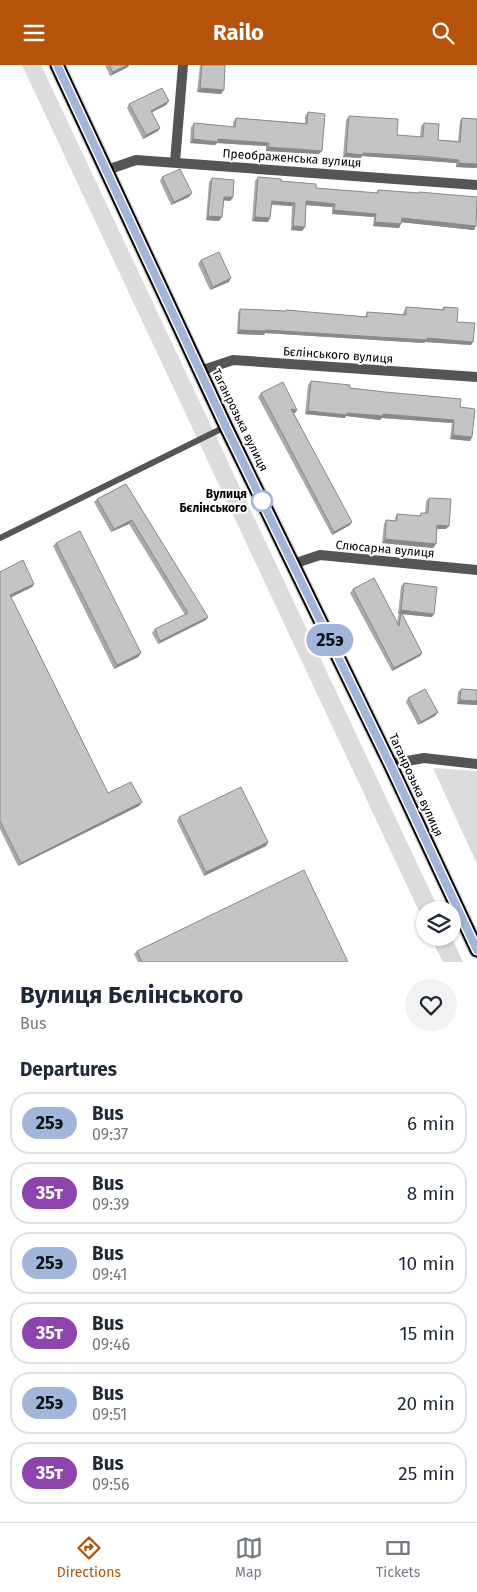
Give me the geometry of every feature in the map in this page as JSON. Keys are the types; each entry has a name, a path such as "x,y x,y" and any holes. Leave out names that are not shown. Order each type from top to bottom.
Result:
{"highway":[{"name":"Таганрозька вулиця","path":"57,65 226,427 390,764 477,949"}],"street":[{"path":"175,162 183,65"},
{"name":"Преображенська вулиця","path":"107,170 136,160 477,185"},
{"name":"Бєлінського вулиця","path":"200,371 233,360 477,377"},
{"name":"Слюсарна вулиця","path":"293,564 320,555 477,570"},
{"path":"390,764 424,758 477,764"}],"lane":[{"path":"0,538 226,427"}],"shaded area":[{"path":"22,65 41,65 435,901 416,901 416,905"},
{"path":"433,768 477,771 477,864"},
{"path":"435,946 456,946 463,962 443,962"}],"building":[{"path":"109,65 127,65 113,72"},
{"path":"202,65 225,65 224,90 200,88"},
{"path":"162,88 169,101 151,111 160,128 146,135 129,104"},
{"path":"308,112 325,114 322,151 268,147 269,143 218,139 218,142 193,139 194,123 235,127 236,118 307,124"},
{"path":"349,116 398,119 397,135 423,137 424,123 439,124 438,140 460,142 462,118 477,119 477,164 459,163 459,160 421,156 346,153"},
{"path":"180,169 192,193 174,202 162,177"},
{"path":"258,177 316,184 316,188 378,193 378,190 419,192 477,197 476,226 402,218 401,224 375,222 376,214 334,210 335,204 306,201 305,227 293,226 295,203 272,201 270,218 255,217"},
{"path":"212,178 234,180 233,197 224,197 222,217 208,216"},
{"path":"219,252 231,278 213,287 201,260"},
{"path":"406,307 444,310 444,307 458,308 457,322 475,323 473,342 427,338 427,340 239,330 240,309 286,310 367,317 367,312 406,315"},
{"path":"311,381 350,385 350,388 461,399 460,407 475,409 472,437 453,435 454,420 383,414 383,416 347,413 347,415 308,411"},
{"path":"283,382 297,410 291,409 352,522 334,532 261,393"},
{"path":"126,484 208,617 160,641 155,629 188,613 132,520 114,529 97,499"},
{"path":"429,498 451,499 449,526 437,525 436,544 385,539 386,520 397,521 397,514 421,516 421,513 428,513"},
{"path":"80,531 141,653 117,665 56,543"},
{"path":"23,560 34,584 10,595 108,793 131,782 142,802 21,863 0,821 0,572"},
{"path":"374,578 399,626 401,612 422,653 394,668 353,589"},
{"path":"404,583 437,587 434,614 401,610"},
{"path":"425,689 438,712 421,722 408,698"},
{"path":"461,689 477,690 477,701 460,700"},
{"path":"241,787 268,842 206,872 179,817"},
{"path":"304,870 348,962 142,962 137,951"}],"bus line":[{"name":"25э","path":"57,65 226,427 390,764 477,950"}],"place":[{"name":"Вулиця Бєлінського","path":"262,501"}]}
